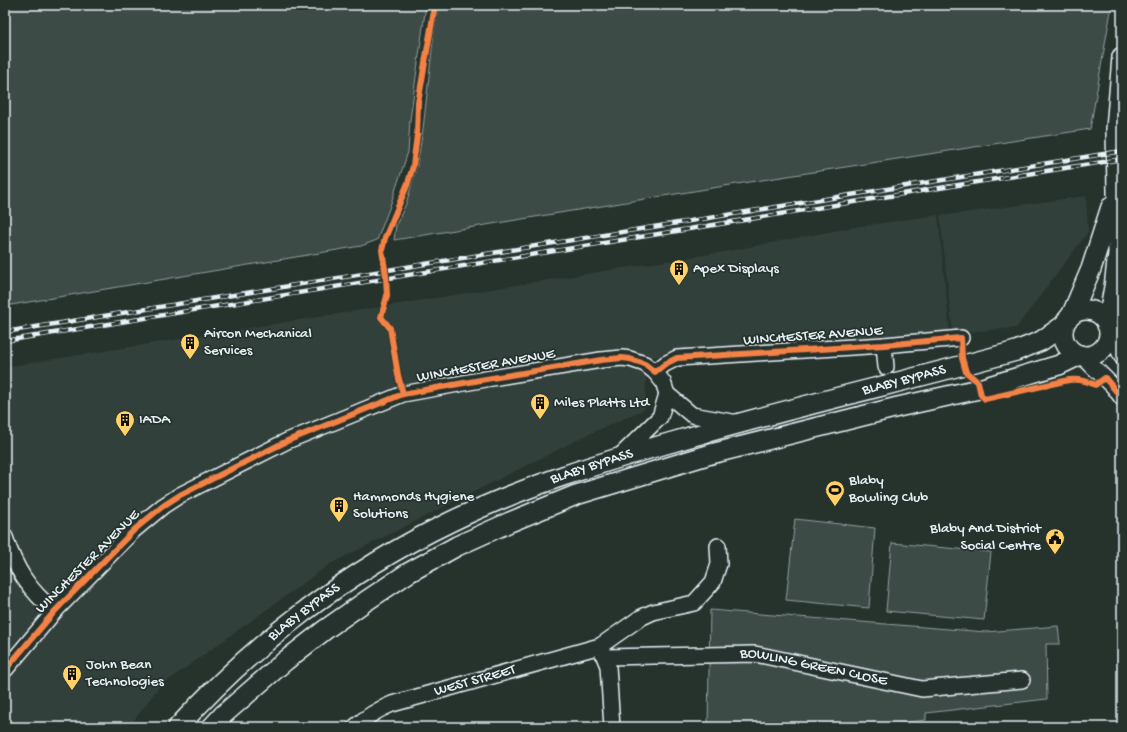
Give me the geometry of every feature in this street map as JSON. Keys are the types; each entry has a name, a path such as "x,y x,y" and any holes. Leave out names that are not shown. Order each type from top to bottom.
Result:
{"main road":[{"path":"1117,190 1100,244 1063,332 1067,347 1073,352 1081,355 1089,356 1096,354 1106,344 1108,337 1108,327 1117,268 1117,190 1116,129 1122,58"},
{"path":"1068,320 1077,312 1084,310 1092,311 1104,319 1108,327"},
{"name":"BLABY BYPASS","path":"178,727 260,647 306,611 357,575 450,522 500,500 618,458 738,423 1016,351 1041,341 1068,320"},
{"name":"BLABY BYPASS","path":"212,727 244,696 326,628 408,573 457,546 510,522 576,495 711,454 898,407 979,389 1059,365 1081,355"}],"street":[{"path":"1108,327 1122,357"},
{"name":"WINCHESTER AVENUE","path":"655,372 665,364 677,358 884,345 961,338"},
{"name":"WINCHESTER AVENUE","path":"884,345 886,367"},
{"path":"1081,355 1113,386 1122,398"},
{"name":"WINCHESTER AVENUE","path":"5,670 55,611 134,530 163,506 180,495 287,441 403,394 486,378 622,358 645,364 655,372 663,382 667,394 692,415 738,423"},
{"path":"618,458 660,417 667,394"},
{"name":"WINCHESTER AVENUE","path":"5,537 12,558 28,585 43,602 55,611"},
{"path":"612,727 608,666 602,651 640,618 653,612 694,603 713,582 719,564 718,546"},
{"name":"BOWLING GREEN CLOSE","path":"602,651 756,654 922,689 1022,680"},
{"name":"WEST STREET","path":"356,727 367,716 392,704 602,651"}],"shaded area":[{"path":"5,5 426,5 410,120 408,152 377,240 361,246 5,306"},
{"path":"439,5 1112,5 1090,129 749,182 394,240 396,225 406,204 417,166 423,129 434,32"},
{"path":"1086,196 1088,232 1016,328 953,333 940,216"},
{"path":"938,215 950,334 653,357 646,379 645,409 585,436 330,564 159,687 129,727 5,727 5,367 723,252 855,227"},
{"path":"795,519 875,528 869,608 786,600"},
{"path":"892,543 991,552 984,620 886,611"},
{"path":"710,610 986,632 1058,626 1060,644 1046,644 1047,699 926,713 926,720 870,727 708,727"}],"railway":[{"path":"5,332 1122,151"},
{"path":"5,341 1122,159"}],"cycle path":[{"path":"403,394 398,375 390,328 381,317 387,296 382,250 385,238 408,183 413,166 417,135 418,103 435,5"},
{"path":"5,670 55,611 134,530 163,506 180,495 287,441 403,394 601,360 622,358 630,359 645,364 655,372 665,364 677,358 884,345 961,338 962,358 966,372 978,382 981,395 985,399 1069,380 1082,380 1095,385 1105,378 1122,398"}],"place":[{"name":"Apex Displays","path":"679,286"},
{"name":"Aircon Mechanical Services","path":"190,360"},
{"name":"Miles Platts Ltd","path":"540,420"},
{"name":"IADA","path":"125,437"},
{"name":"Blaby Bowling Club","path":"835,507"},
{"name":"Hammonds Hygiene Solutions","path":"339,523"},
{"name":"Blaby And District Social Centre","path":"1055,555"},
{"name":"John Bean Technologies","path":"72,691"}]}
